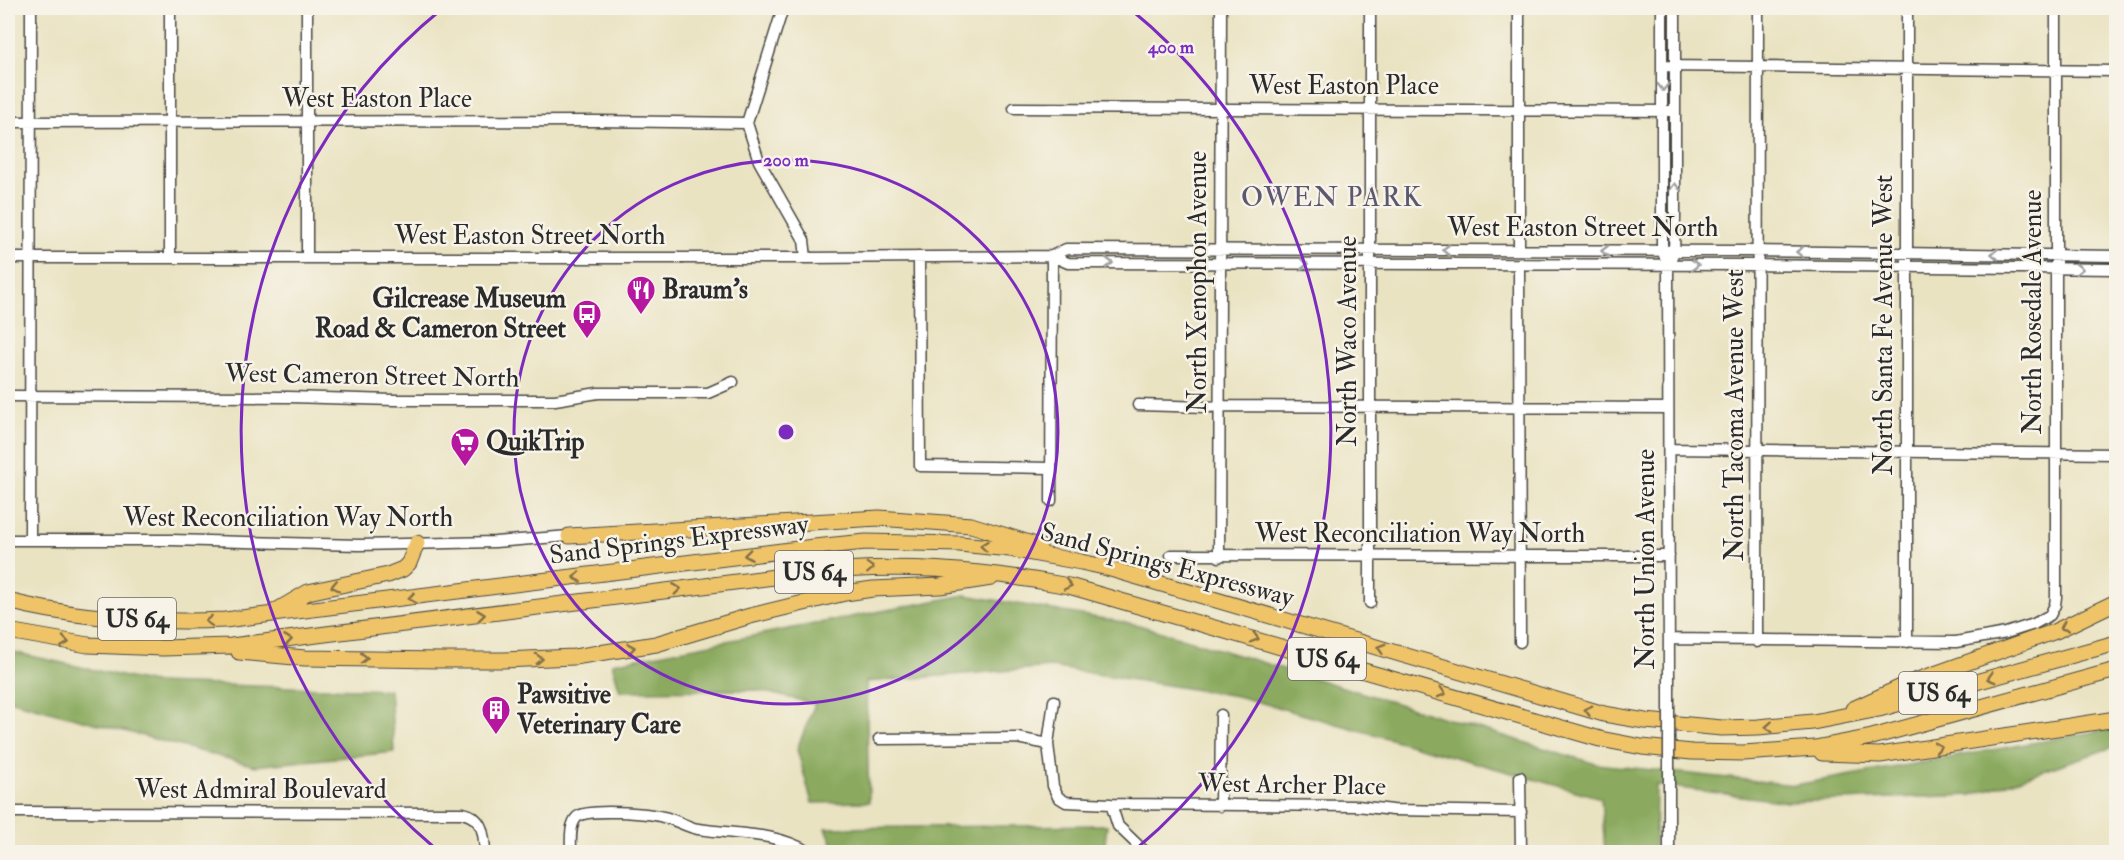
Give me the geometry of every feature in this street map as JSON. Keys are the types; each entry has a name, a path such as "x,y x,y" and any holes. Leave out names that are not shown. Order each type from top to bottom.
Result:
{"highway":[{"path":"576,535 828,520 910,519 971,525 1104,567"},
{"name":"Sand Springs Expressway","path":"8,601 48,610 108,618 192,621 268,616 814,547 904,542 960,544 1010,549 1104,567 1604,714 1645,721 1722,728 1758,728 1827,720 1879,710 2116,643"},
{"path":"268,616 308,592 403,569 409,563 417,543"},
{"name":"Sand Springs Expressway","path":"8,631 88,645 188,648 275,642 806,573 858,568 941,568 1010,575 1108,595 1600,739 1642,747 1692,752 1779,752 1872,737 2116,670"},
{"path":"188,648 305,658 503,660 574,657 656,644 772,610 845,593 873,589 940,586 1010,575"},
{"path":"1827,720 1912,682 2048,634 2116,602"},
{"path":"1779,752 1880,755 2116,719"}],"street":[{"path":"30,539 31,8"},
{"path":"170,8 170,258"},
{"path":"306,258 307,8"},
{"path":"783,8 747,123 759,161 804,240 806,258"},
{"name":"North Xenophon Avenue","path":"1220,557 1221,8"},
{"name":"North Waco Avenue","path":"1370,8 1370,603"},
{"path":"1519,8 1519,250"},
{"name":"North Union Avenue","path":"1662,8 1663,66 1669,111 1674,252 1668,266"},
{"name":"North Union Avenue","path":"1669,852 1668,266 1662,251 1669,111 1675,66 1675,8"},
{"name":"North Tacoma Avenue West","path":"1757,642 1758,8"},
{"name":"North Santa Fe Avenue West","path":"1907,8 1907,642"},
{"name":"North Rosedale Avenue","path":"1907,642 1956,642 1981,639 2034,624 2050,615 2055,605 2056,8"},
{"path":"1663,66 2116,71"},
{"name":"West Easton Place","path":"1014,108 1669,111"},
{"name":"West Easton Place","path":"8,122 608,121 747,123"},
{"name":"West Easton Street North","path":"1052,256 1066,249 1758,251 2116,256"},
{"path":"1504,250 1505,264"},
{"path":"1532,250 1532,264"},
{"path":"919,256 920,466 1050,468"},
{"path":"1051,501 1052,256"},
{"name":"West Easton Street North","path":"8,258 1052,256 1068,263 2116,269"},
{"path":"1519,264 1520,642"},
{"name":"West Cameron Street North","path":"8,396 555,400 598,393 708,393 733,382"},
{"path":"1138,405 1668,408"},
{"path":"1669,449 2116,454"},
{"name":"West Reconciliation Way North","path":"8,540 171,540 359,545 495,542 576,535"},
{"name":"West Reconciliation Way North","path":"1171,555 1220,557 1669,556"},
{"path":"1670,639 1757,642 1907,642"},
{"path":"879,739 1017,738 1048,744 1054,700"},
{"path":"1220,806 1221,715"},
{"name":"West Archer Place","path":"1048,744 1053,789 1062,800 1074,803 1357,806 1393,810 1521,812"},
{"path":"1520,777 1521,852"},
{"path":"1111,804 1118,826 1145,852"},
{"name":"West Admiral Boulevard","path":"8,812 462,813 471,814 479,823 485,852"},
{"path":"571,852 572,827 577,818 584,814 602,813 642,813 663,817 696,829 767,836 809,852"}],"green space":[{"path":"965,595 1139,625 1596,764 1795,785 2116,728 2116,746 1972,795 1788,802 1656,785 1655,852 1605,852 1601,798 1237,696 1051,667 866,682 869,802 812,803 797,749 815,704 757,690 620,691 612,663"},
{"path":"8,651 153,683 390,690 394,752 255,766 8,700"},
{"path":"1107,825 1104,852 836,852 826,828"}],"place":[{"name":"Braum's","path":"641,316"},
{"name":"Gilcrease Museum Road & Cameron Street","path":"587,340"},
{"name":"QuikTrip","path":"465,468"},
{"name":"Pawsitive Veterinary Care","path":"496,736"}],"district":[{"name":"OWEN PARK","path":"1332,197"}]}
